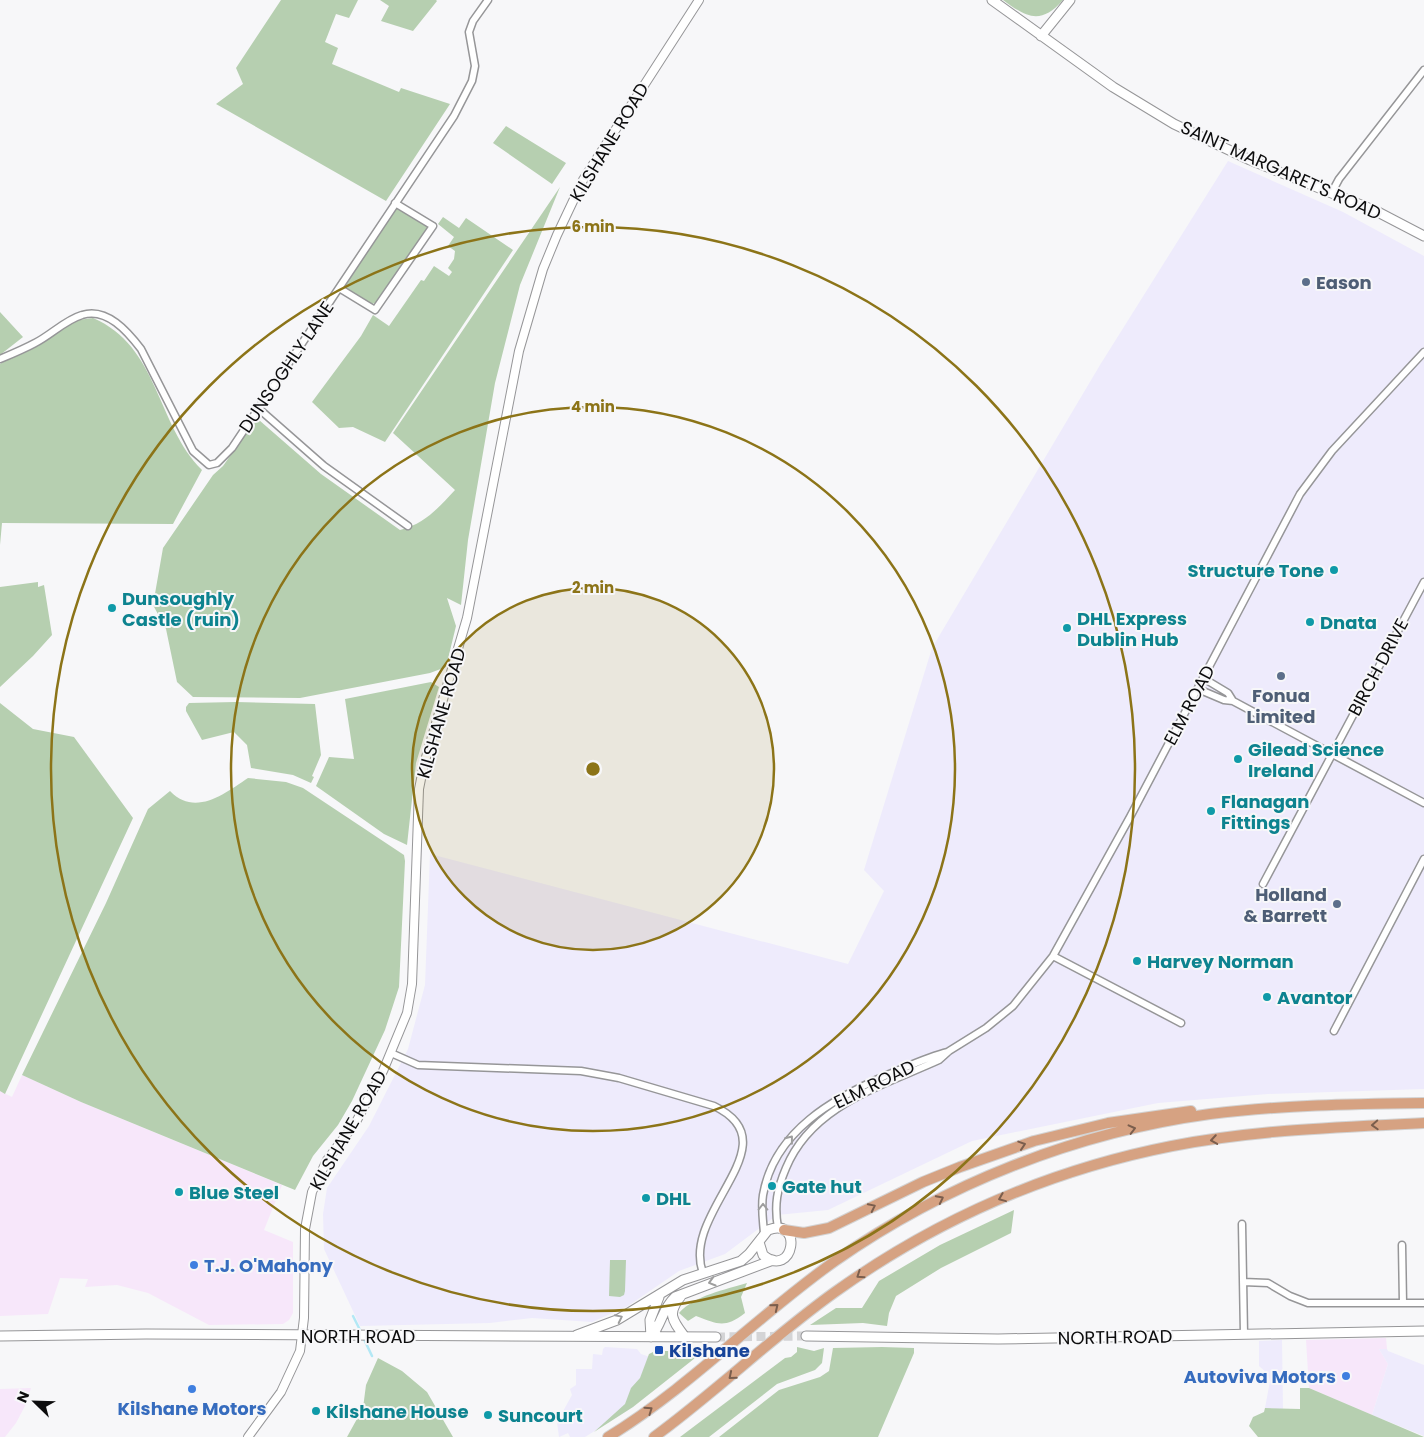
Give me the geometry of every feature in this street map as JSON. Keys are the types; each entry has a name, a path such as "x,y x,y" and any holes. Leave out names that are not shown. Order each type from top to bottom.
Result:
{"highway":[{"path":"781,1229 804,1233 828,1228 960,1166 1034,1142 1108,1124 1241,1104 1350,1098 1424,1099"},
{"path":"608,1437 665,1398 786,1298 838,1259 911,1215 993,1174 1063,1148 1110,1134 1210,1114 1293,1107 1424,1103"},
{"path":"654,1437 693,1409 813,1309 894,1253 942,1226 1037,1184 1081,1168 1173,1146 1289,1131 1424,1124"}],"main road":[{"name":"SAINT MARGARET'S ROAD","path":"992,0 1113,87 1174,124 1250,160 1376,211 1424,236"},
{"path":"1042,36 1070,0"},
{"path":"574,1336 617,1320 671,1287 703,1273 741,1261 762,1237 781,1229 791,1239 791,1250 784,1258 773,1260 685,1292 669,1302 664,1309 658,1328 651,1337"},
{"path":"762,1237 763,1255 773,1260"},
{"path":"685,1292 676,1302 672,1311 672,1320 685,1337"},
{"path":"651,1337 650,1320 652,1309 660,1295"},
{"name":"NORTH ROAD","path":"806,1336 998,1339 1424,1331"},
{"name":"NORTH ROAD","path":"0,1336 146,1334 363,1337 716,1337"}],"street":[{"name":"DUNSOGHLY LANE","path":"0,359 35,344 81,315 98,314 121,326 141,349 193,451 209,465 217,463 224,458 454,116 472,80 475,66 469,32 473,21 488,0"},
{"name":"KILSHANE ROAD","path":"248,1437 286,1385 296,1364 303,1336 305,1229 312,1192 327,1160 368,1101 391,1053 407,1012 412,984 419,789 424,764 465,627 519,351 530,310 556,234 583,180 699,0"},
{"path":"1332,192 1339,178 1424,70"},
{"path":"339,288 375,310 433,226 395,204"},
{"name":"ELM ROAD","path":"781,1229 775,1210 777,1190 788,1162 800,1142 817,1123 839,1106 939,1060 949,1051 986,1028 1012,1006 1053,956 1308,482 1332,450 1424,352"},
{"path":"258,408 324,466 408,526"},
{"name":"BIRCH DRIVE","path":"1262,884 1424,582"},
{"path":"1204,678 1228,692 1233,701"},
{"path":"1198,689 1224,700 1233,701 1424,803"},
{"path":"1334,1031 1424,859"},
{"path":"1053,956 1181,1023"},
{"name":"ELM ROAD","path":"762,1237 762,1203 769,1173 778,1156 794,1134 812,1116 855,1089 935,1055 949,1051"},
{"path":"391,1053 418,1065 581,1071 601,1074 714,1106 726,1112 741,1132 744,1146 738,1167 705,1226 700,1260 703,1273"},
{"path":"1242,1224 1244,1334"},
{"path":"1402,1245 1403,1303"},
{"path":"1243,1282 1268,1283 1290,1296 1308,1303 1424,1303"}],"shaded area":[{"path":"1228,161 1343,212 1424,256 1424,1089 1268,1094 1158,1103 972,1141 828,1210 777,1215 725,1254 679,1271 628,1306 592,1322 532,1318 490,1323 360,1326 324,1249 323,1214 327,1188 369,1126 408,1049 425,985 430,854 848,964 884,891 864,870 932,648 1100,365"},
{"path":"22,1075 81,1102 282,1185 264,1230 293,1242 293,1313 289,1320 283,1324 209,1325 148,1293 117,1285 85,1287 88,1279 60,1278 48,1314 0,1316 0,1091 12,1097"},
{"name":"Autoviva Motors","path":"1386,1338 1387,1349 1379,1349 1388,1364 1372,1415 1309,1388 1306,1340"},
{"path":"1282,1340 1283,1410 1265,1408 1270,1381 1267,1373 1259,1366 1259,1341"},
{"path":"605,1347 637,1349 641,1354 650,1357 633,1407 585,1437 570,1437 568,1433 559,1437 557,1422 572,1395 570,1389 576,1385 576,1369 592,1369 593,1354 602,1355"},
{"path":"1379,1349 1387,1349 1424,1365 1424,1436 1372,1415 1388,1364"},
{"path":"31,1388 26,1404 16,1423 5,1437 0,1437 0,1389"}],"green space":[{"path":"281,0 358,0 349,18 336,14 325,42 338,48 332,64 399,92 401,88 450,104 386,201 216,104 243,84 236,68"},
{"path":"380,0 437,1 413,31 381,21 389,6"},
{"path":"1003,0 1063,0 1048,13 1034,16 1019,11"},
{"path":"506,126 566,163 552,184 493,143"},
{"path":"560,187 520,285 495,383 468,540 461,605 447,598 456,626 446,667 430,673 300,698 193,697 177,682 166,629 153,605 163,548 213,475 223,466 254,422 259,420 321,474 400,530 417,523 431,514 455,490 393,433"},
{"path":"396,207 429,227 380,301 372,304 368,303 342,287"},
{"path":"443,217 459,228 466,218 513,250 385,442 353,427 339,428 312,402 361,336 373,315 389,326 421,280 424,281 434,266 449,276 452,272 448,268 454,259 455,251 448,246 454,237 438,224"},
{"path":"0,312 23,337 0,355"},
{"path":"93,318 115,331 131,347 155,387 175,431 187,451 202,470 173,524 2,523 0,545 0,364 78,320"},
{"path":"38,582 38,587 44,585 52,635 0,687 0,587"},
{"path":"431,682 439,687 416,763 407,845 384,834 316,786 329,757 354,759 345,699"},
{"path":"0,703 33,729 74,737 133,818 5,1094 0,1091"},
{"path":"189,703 315,704 321,755 311,783 293,775 251,768 247,745 234,732 202,740 186,711"},
{"path":"248,778 286,782 303,788 404,855 405,861 399,987 385,1030 352,1101 338,1125 313,1156 295,1190 81,1102 22,1075 106,903 148,809 170,791 180,799 199,803 219,796"},
{"path":"1014,1210 1011,1233 941,1268 896,1296 889,1313 887,1326 863,1323 810,1325 836,1308 862,1308 879,1281 940,1245"},
{"path":"610,1260 626,1260 625,1291 624,1295 620,1297 609,1296"},
{"path":"747,1283 741,1297 745,1313 732,1321 721,1324 696,1316 688,1321 679,1313 702,1297"},
{"path":"709,1347 633,1407 594,1432 625,1404 631,1388 640,1378 649,1354 655,1351 680,1351"},
{"path":"797,1347 814,1351 824,1348 822,1363 815,1370 777,1384 709,1437 680,1437 785,1358 791,1357 797,1352"},
{"path":"833,1348 914,1348 914,1353 878,1437 719,1437 779,1390 820,1377 829,1371"},
{"path":"378,1358 402,1371 427,1392 453,1437 347,1437 363,1408 366,1385"},
{"path":"1300,1388 1309,1388 1424,1437 1258,1437 1249,1426 1253,1417 1264,1412 1265,1408 1300,1409"}],"waterway":[{"path":"353,1316 361,1332"},
{"path":"363,1337 372,1356"}],"tunnel":[{"path":"716,1337 806,1336"}],"place":[{"name":"Eason","path":"1306,282"},
{"name":"Structure Tone","path":"1334,570"},
{"name":"Dunsoughly Castle (ruin)","path":"112,608"},
{"name":"Dnata","path":"1310,622"},
{"name":"DHL Express Dublin Hub","path":"1067,628"},
{"name":"Fonua Limited","path":"1281,676"},
{"name":"Gilead Science Ireland","path":"1238,759"},
{"name":"Flanagan Fittings","path":"1211,811"},
{"name":"Holland & Barrett","path":"1337,904"},
{"name":"Harvey Norman","path":"1137,961"},
{"name":"Avantor","path":"1267,997"},
{"name":"Gate hut","path":"772,1186"},
{"name":"Blue Steel","path":"179,1192"},
{"name":"DHL","path":"646,1198"},
{"name":"T.J. O'Mahony","path":"194,1265"},
{"name":"Kilshane","path":"659,1350"},
{"name":"Autoviva Motors","path":"1346,1376"},
{"name":"Kilshane Motors","path":"192,1389"},
{"name":"Kilshane House","path":"316,1411"},
{"name":"Suncourt","path":"488,1415"}]}
